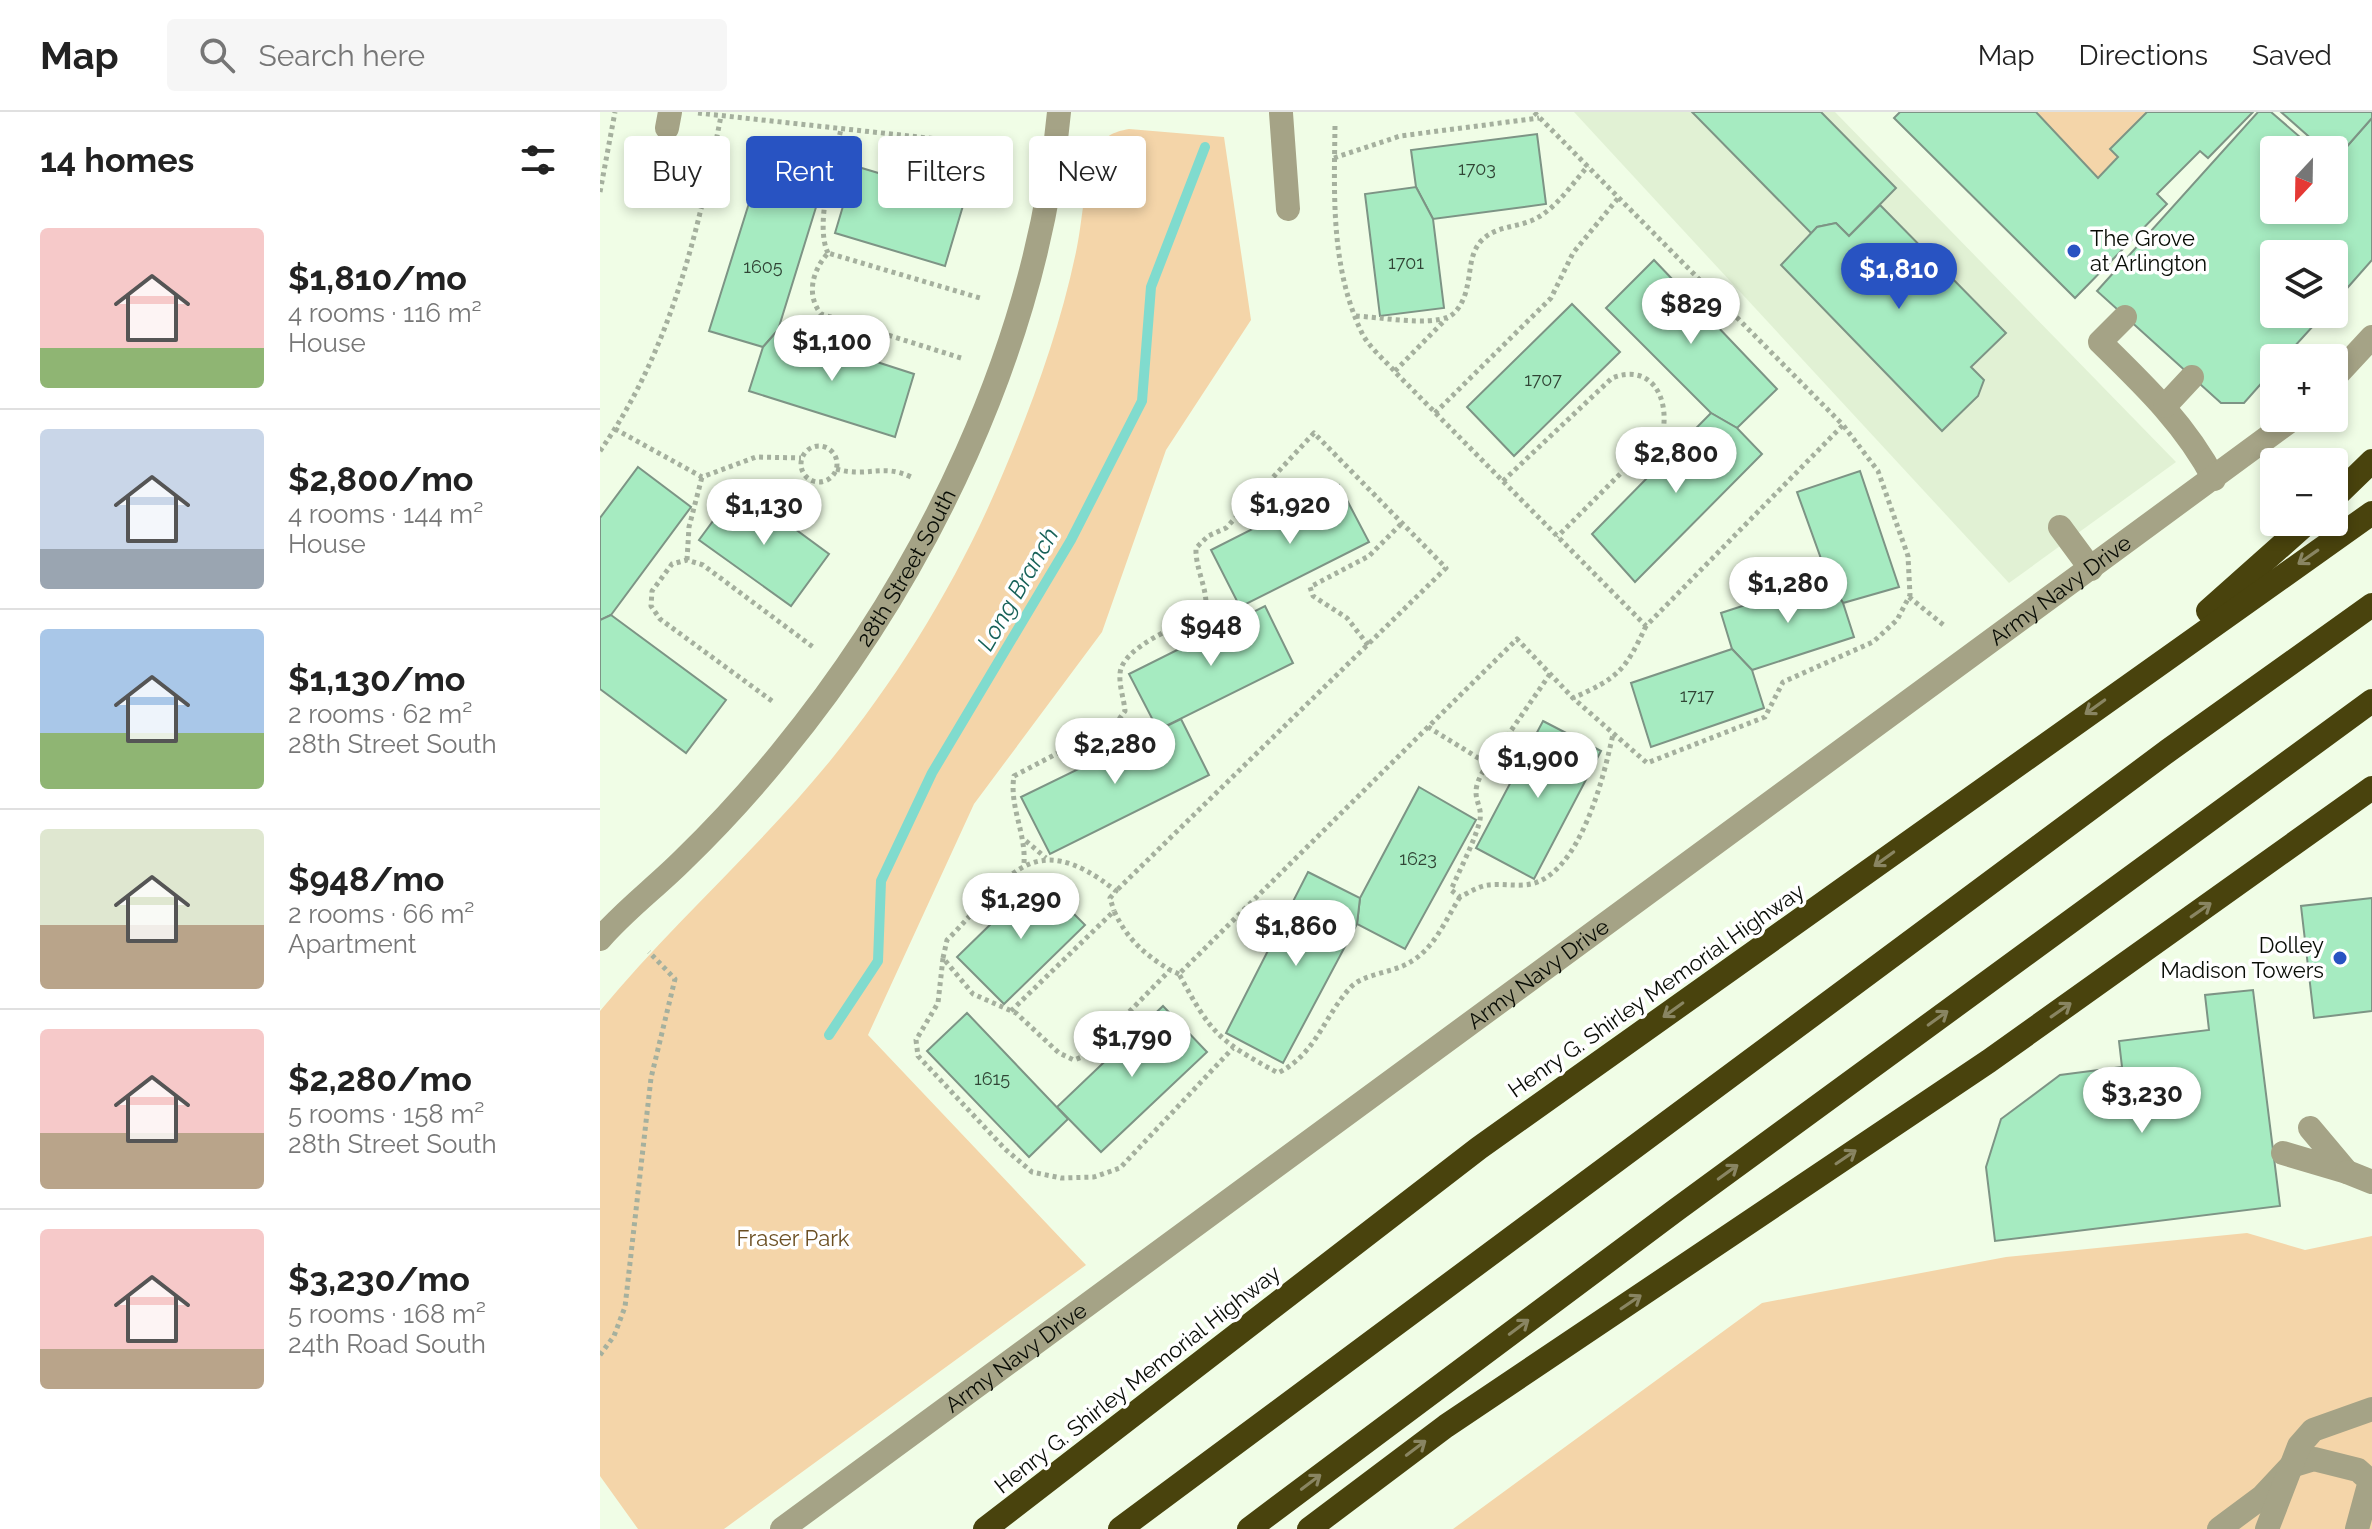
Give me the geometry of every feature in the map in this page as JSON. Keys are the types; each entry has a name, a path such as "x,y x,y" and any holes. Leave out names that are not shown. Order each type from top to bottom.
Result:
{"highway":[{"path":"2348,484 2372,461"},
{"name":"Henry G. Shirley Memorial Highway","path":"985,1529 1479,1148 2372,513"},
{"path":"2129,683 2292,536"},
{"path":"1120,1529 2157,759 2372,605"},
{"path":"1249,1529 1688,1201 2372,701"},
{"path":"1309,1529 1446,1426 1989,1061 2372,788"}],"street":[{"name":"28th Street South","path":"600,939 684,859 780,754 867,640 925,539 973,438 1009,337 1039,235 1059,112"},
{"path":"1269,112 1282,112 1288,209"},
{"path":"2125,317 2100,342 2165,406 2197,447 2214,479"},
{"path":"2348,363 2372,337"},
{"path":"2165,406 2192,377"},
{"name":"Army Navy Drive","path":"782,1529 2276,432"},
{"path":"2060,527 2091,569"},
{"path":"2310,1128 2347,1172"},
{"path":"2283,1153 2372,1182"},
{"path":"2267,1529 2299,1446 2313,1430 2372,1409"},
{"path":"2219,1529 2262,1497 2291,1466 2314,1459 2358,1470 2370,1481 2357,1529"}],"path":[{"path":"600,192 615,112"},
{"path":"1179,974 1517,639 1573,698 1647,763 1765,717 1783,682 1873,642 1897,620 1909,597 1908,556 1878,471 1843,425 1534,112"},
{"path":"695,113 907,136"},
{"path":"600,451 649,368 679,291 704,203 721,116"},
{"path":"1334,158 1400,136 1540,118"},
{"path":"1335,126 1334,210 1341,274 1362,334 1394,371 1646,626"},
{"path":"841,129 824,216 822,240 828,253 980,298"},
{"path":"1394,371 1459,308 1467,287 1469,266 1481,242 1503,227 1535,219 1553,206 1588,166"},
{"path":"1435,413 1551,298 1573,253 1619,197"},
{"path":"828,253 821,261 811,289 812,302 821,314 961,358"},
{"path":"1356,316 1447,317"},
{"path":"1503,481 1612,378 1625,373 1642,375 1656,385 1663,399 1663,431 1557,537"},
{"path":"1573,698 1610,682 1630,660 1646,626 1843,425"},
{"path":"615,429 702,477 756,457 801,458 814,446 825,447 835,454 836,469 827,480 815,482 801,471 801,458"},
{"path":"1024,863 1024,838 1011,792 1014,776 1117,722 1125,711 1119,676 1122,664 1132,651 1205,613 1207,601 1196,567 1196,548 1208,536 1226,528 1314,433 1446,568 1110,898 1123,930 1144,954 1179,974 1204,1020 1233,1048 1278,1073 1297,1064 1316,1042 1351,986 1410,963 1428,949 1460,897 1486,885 1529,885 1548,878 1583,833 1602,788 1613,733"},
{"path":"836,469 858,475 883,468 911,477"},
{"path":"687,560 689,527 702,477"},
{"path":"1368,645 1347,618 1313,596 1310,587 1369,556 1402,523"},
{"path":"772,701 660,619 651,606 652,591 672,564 687,560 703,565 813,647"},
{"path":"1909,597 1946,627"},
{"path":"1460,897 1451,890 1481,821 1475,800 1476,781 1550,674"},
{"path":"1428,727 1488,764"},
{"path":"1024,838 1046,859"},
{"path":"1116,891 1099,877 1068,861 1046,859 1024,863 947,940 938,1003 916,1040 918,1056 1032,1172 1061,1178 1083,1177 1120,1168 1233,1048"},
{"path":"1011,1011 1114,911"},
{"path":"600,1355 614,1336 625,1307 651,1078 675,979 649,952"},
{"path":"943,958 973,994 1011,1011 1059,1053 1074,1060 1087,1055 1170,970"}],"shaded area":[{"path":"1574,112 1835,112 2176,462 2009,583"}],"green space":[{"path":"2036,112 2147,112 2111,149 2118,157 2098,178"},
{"name":"Fraser Park","path":"1129,129 1224,137 1251,320 1166,450 1102,632 974,804 868,1035 1086,1265 724,1529 638,1529 600,1476 600,1011 830,761 881,694 928,622 987,510 1036,391 1070,280 1083,208 1146,208 1146,136 1110,136"},
{"path":"2247,1233 2305,1250 2372,1236 2372,1529 1453,1529 1762,1303 2006,1257"}],"building":[{"path":"1692,112 1821,112 1896,188 1849,236 1836,223 1817,227 1812,234"},
{"name":"The Grove at Arlington","path":"1900,112 2036,112 2098,178 2118,157 2110,149 2147,112 2253,112 2208,158 2200,151 2157,194 2167,204 2075,298 1894,118"},
{"path":"2258,112 2271,112 2299,136 2260,136 2260,224 2348,224 2348,145 2372,118 2372,260 2348,287 2348,240 2260,240 2260,328 2311,328 2297,344 2260,344 2260,385 2244,403 2221,403 2097,291"},
{"path":"2281,112 2372,112 2372,118 2348,145 2348,136 2308,136"},
{"path":"1537,134 1546,204 1433,219 1416,187 1411,150"},
{"path":"862,168 878,173 878,208 962,208 945,266 835,233 842,208 862,208"},
{"path":"1416,187 1433,219 1444,308 1380,316 1365,194"},
{"path":"1880,205 2006,333 1971,367 1984,380 1978,396 1942,431 1781,265 1817,227 1836,223 1849,236"},
{"path":"747,208 816,208 778,330 763,347 709,331"},
{"path":"1654,260 1777,389 1737,428 1711,413 1606,308"},
{"path":"1572,304 1620,352 1514,456 1467,407"},
{"path":"778,330 914,374 895,437 749,391 763,347"},
{"path":"1711,413 1737,428 1762,454 1635,582 1592,534"},
{"path":"638,467 691,507 611,615 600,620 600,518"},
{"path":"1860,471 1899,587 1843,603 1828,578 1797,492"},
{"path":"1339,485 1369,542 1240,607 1211,550"},
{"path":"738,487 829,554 791,606 699,540"},
{"path":"1828,578 1843,603 1854,637 1752,670 1732,649 1721,613"},
{"path":"1265,606 1293,663 1158,730 1129,674"},
{"path":"611,615 726,700 686,753 600,689 600,620"},
{"path":"1732,649 1752,670 1764,708 1651,747 1631,683"},
{"path":"1181,719 1209,775 1050,854 1021,797"},
{"path":"1543,721 1601,751 1534,879 1476,848"},
{"path":"1419,787 1476,820 1405,949 1357,924 1360,898"},
{"path":"1308,872 1360,898 1357,924 1283,1063 1226,1033"},
{"path":"1038,878 1085,925 1004,1004 957,957"},
{"name":"Dolley Madison Towers","path":"2372,898 2372,1011 2314,1018 2301,906"},
{"path":"2253,990 2280,1206 1995,1241 1986,1167 2001,1119 2060,1075 2122,1067 2119,1041 2209,1030 2205,995"},
{"path":"1163,1006 1207,1052 1101,1152 1057,1107"},
{"path":"967,1013 1068,1119 1029,1157 927,1051"}],"waterway":[{"name":"Long Branch","path":"829,1035 878,961 881,881 932,773 1071,540 1142,401 1151,287 1205,147"}],"place":[{"name":"The Grove at Arlington","path":"2074,251"},
{"name":"Dolley Madison Towers","path":"2340,958"}]}
